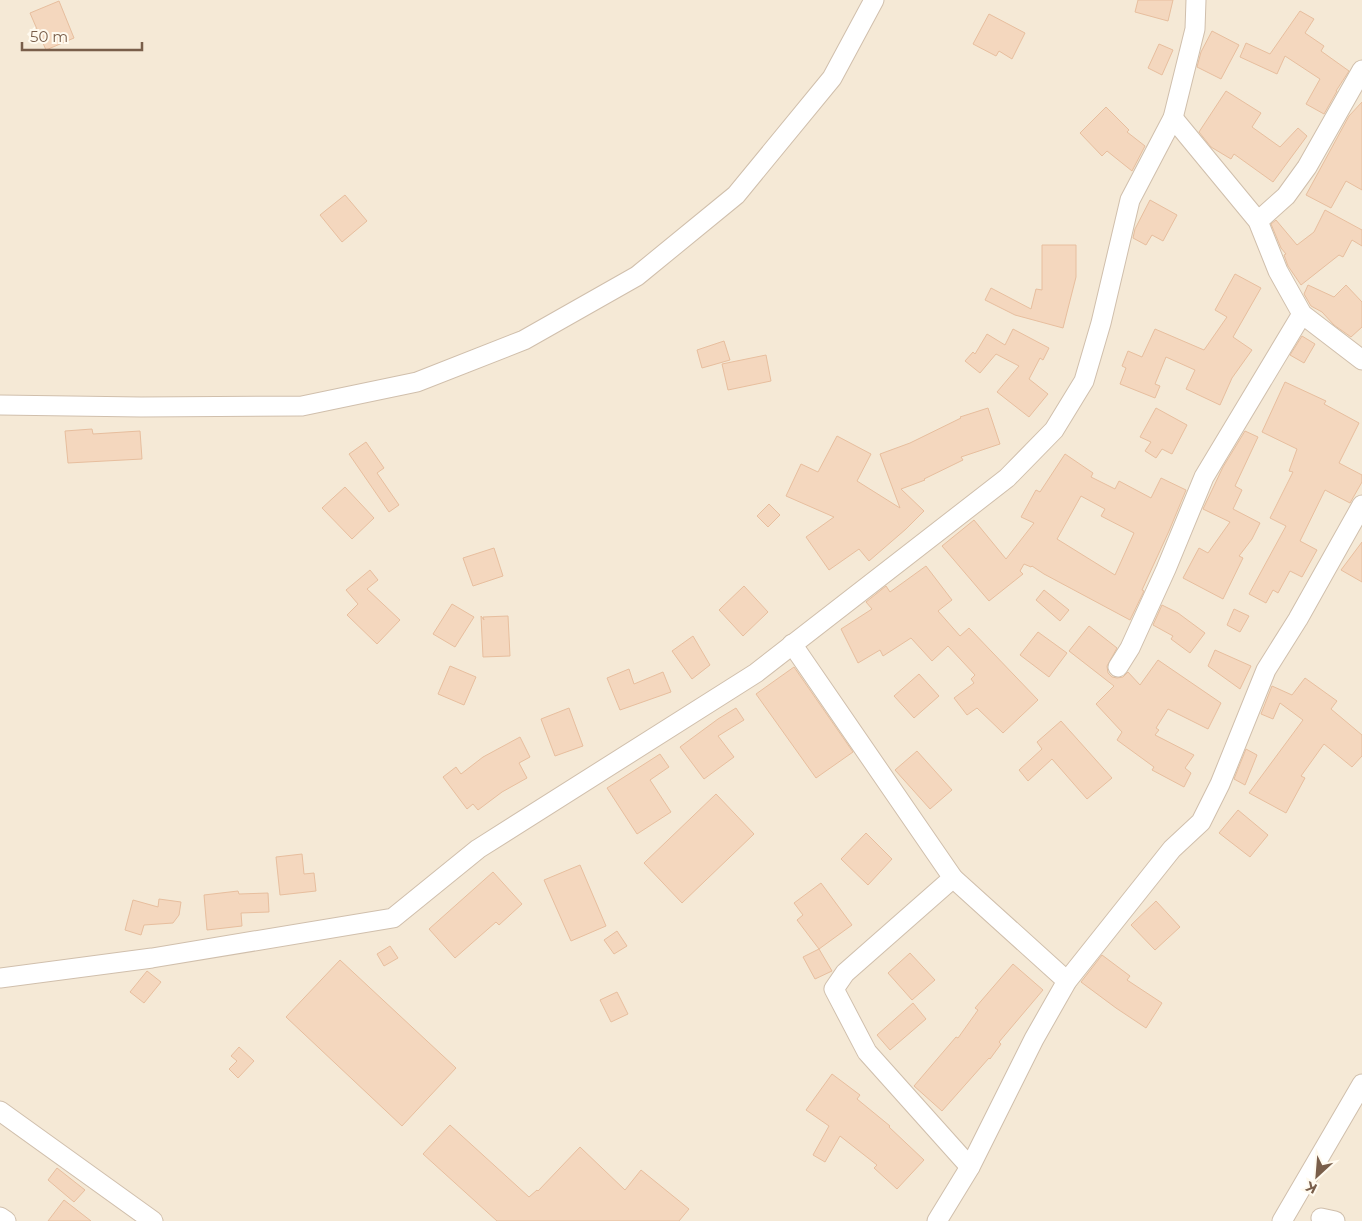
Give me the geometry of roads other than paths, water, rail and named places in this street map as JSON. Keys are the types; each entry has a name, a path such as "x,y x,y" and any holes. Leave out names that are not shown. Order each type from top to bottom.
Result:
{"street":[{"path":"0,405 141,407 302,406 417,382 524,340 637,276 736,195 832,78 874,0"},
{"path":"0,978 152,958 394,918 478,848 756,673 1006,478 1054,430 1084,381 1101,324 1130,200 1173,118 1195,29 1196,0"},
{"path":"1258,221 1286,196 1307,167 1362,70"},
{"path":"1173,118 1258,221 1278,271 1302,314 1362,360"},
{"path":"1118,667 1130,648 1166,569 1204,477 1302,314"},
{"path":"937,1221 970,1167 1034,1039 1067,981 1172,849 1201,822 1220,784 1266,670 1298,619 1362,505"},
{"path":"792,644 953,878 1067,981"},
{"path":"953,878 845,973 834,989 867,1052 970,1167"},
{"path":"1282,1221 1362,1084"},
{"path":"0,1111 153,1221"},
{"path":"0,1217 6,1221"}]}
